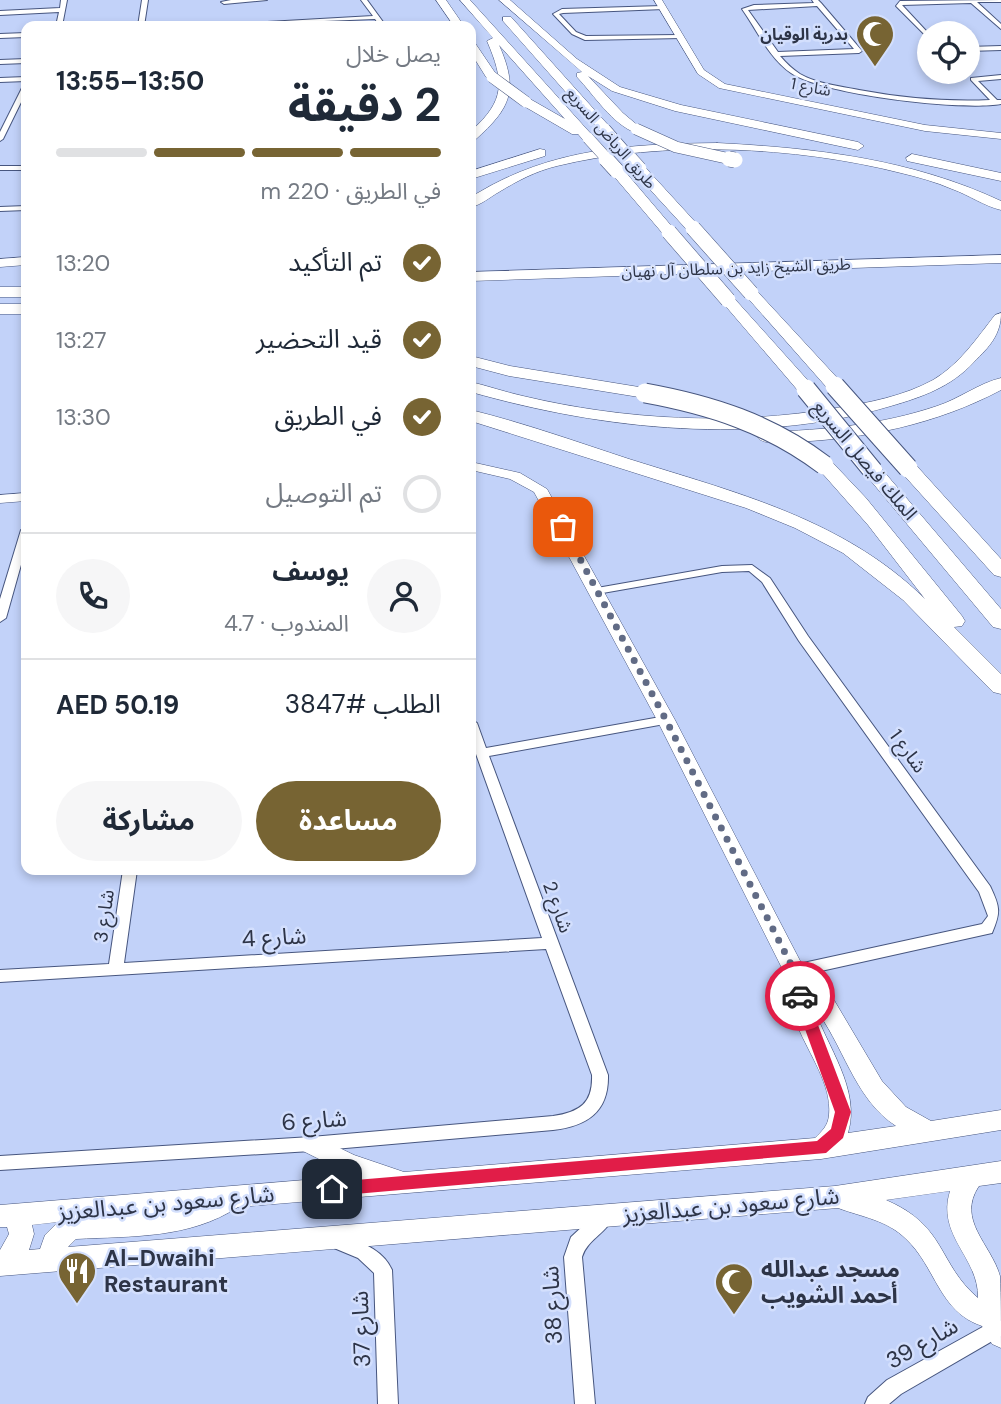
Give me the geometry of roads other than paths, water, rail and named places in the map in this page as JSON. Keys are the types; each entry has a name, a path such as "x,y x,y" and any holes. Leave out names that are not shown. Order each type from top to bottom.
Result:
{"highway":[{"path":"441,0 455,21"},
{"path":"447,0 466,21"},
{"name":"طريق الرياض السريع","path":"490,0 751,293"},
{"path":"504,0 597,78 616,89 642,98 1001,178"},
{"path":"467,3 485,27 508,81 504,97 494,113 476,132"},
{"name":"طريق الرياض السريع","path":"467,3 587,136 728,300"},
{"path":"548,39 602,99 636,129 676,147 735,160 771,164"},
{"path":"476,41 503,64"},
{"path":"476,42 492,77 561,124 587,136"},
{"path":"476,126 494,113"},
{"path":"476,173 536,153 571,146 602,142 699,139 837,150 1001,178"},
{"path":"476,200 506,181 551,163 651,149 709,148 778,150 874,164 960,187 1001,206"},
{"path":"846,173 900,181 930,190 976,208 1001,222"},
{"name":"طريق الشيخ زايد بن سلطان آل نهيان","path":"476,262 1001,245"},
{"name":"طريق الشيخ زايد بن سلطان آل نهيان","path":"476,277 1001,259"},
{"path":"0,265 21,262"},
{"path":"0,265 21,267"},
{"path":"0,278 21,277"},
{"path":"0,292 21,292"},
{"name":"الملك فيصل السريع","path":"751,293 1001,571"},
{"name":"الملك فيصل السريع","path":"728,300 1001,622"},
{"path":"0,309 21,309"},
{"path":"476,389 542,405 622,418 673,422 794,419 842,414 882,405 937,384 961,368 1001,318"},
{"path":"476,362 509,371 694,402 786,436 824,465 851,491 916,577 1001,674"},
{"path":"476,407 594,429 657,435 822,435 868,430 914,420 954,406 1001,383"},
{"path":"476,417 754,504 850,549 910,596 1001,687"}],"street":[{"path":"61,21 64,0"},
{"path":"142,21 145,0"},
{"path":"225,21 224,1 264,0"},
{"path":"364,0 379,21"},
{"path":"917,25 900,4 1001,0"},
{"path":"972,1 1001,27"},
{"path":"778,54 859,51 817,2 754,6 745,9 787,68 823,85 924,102 999,102"},
{"path":"660,4 562,11 556,14 574,33 585,38 679,37"},
{"name":"شارع 1","path":"660,4 703,75 728,88 925,128 1001,136"},
{"path":"0,13 62,10"},
{"path":"300,21 376,17"},
{"path":"0,36 21,35"},
{"path":"980,49 1001,48"},
{"path":"0,62 21,61"},
{"path":"999,102 973,79 1001,77"},
{"path":"0,80 21,79"},
{"path":"0,139 21,96"},
{"path":"0,168 21,167"},
{"path":"0,209 21,208"},
{"path":"476,467 515,476 540,489 666,720 797,978 802,1007 843,1112 838,1133 821,1148"},
{"path":"0,499 21,497"},
{"path":"0,618 21,555"},
{"name":"شارع 1","path":"597,591 722,569 752,568 766,580 803,638 985,890 995,916 986,929 797,978"},
{"path":"482,753 666,720"},
{"name":"شارع 2","path":"476,737 600,1075"},
{"name":"شارع 3","path":"116,969 129,875"},
{"name":"شارع 4","path":"0,976 551,943"},
{"path":"797,978 823,1000 885,1105 906,1122 933,1131"},
{"name":"شارع 6","path":"0,1163 311,1144 572,1121 593,1106 600,1091 600,1075"},
{"name":"شارع سعود بن عبدالعزيز","path":"6,1215 821,1148 1001,1120"},
{"path":"311,1144 347,1163 407,1183"},
{"name":"شارع سعود بن عبدالعزيز","path":"2,1264 835,1197 1001,1172"},
{"path":"971,1178 959,1195 958,1215 989,1280 997,1326"},
{"path":"51,1260 58,1237 70,1228 195,1218 222,1206 233,1197"},
{"path":"835,1197 868,1206 904,1222 921,1237 962,1301 997,1326"},
{"path":"2,1264 12,1256 21,1238 21,1228 6,1215"},
{"name":"شارع 38","path":"585,1404 573,1257 577,1243 607,1216"},
{"name":"شارع 37","path":"333,1239 363,1251 376,1260 383,1270 388,1404"},
{"name":"شارع 39","path":"875,1404 894,1387 997,1326"}],"place":[{"name":"بدرية الوقيان","path":"875,68"},
{"name":"Al-Dwaihi Restaurant","path":"77,1305"},
{"name":"مسجد عبدالله أحمد الشويب","path":"734,1316"}]}
